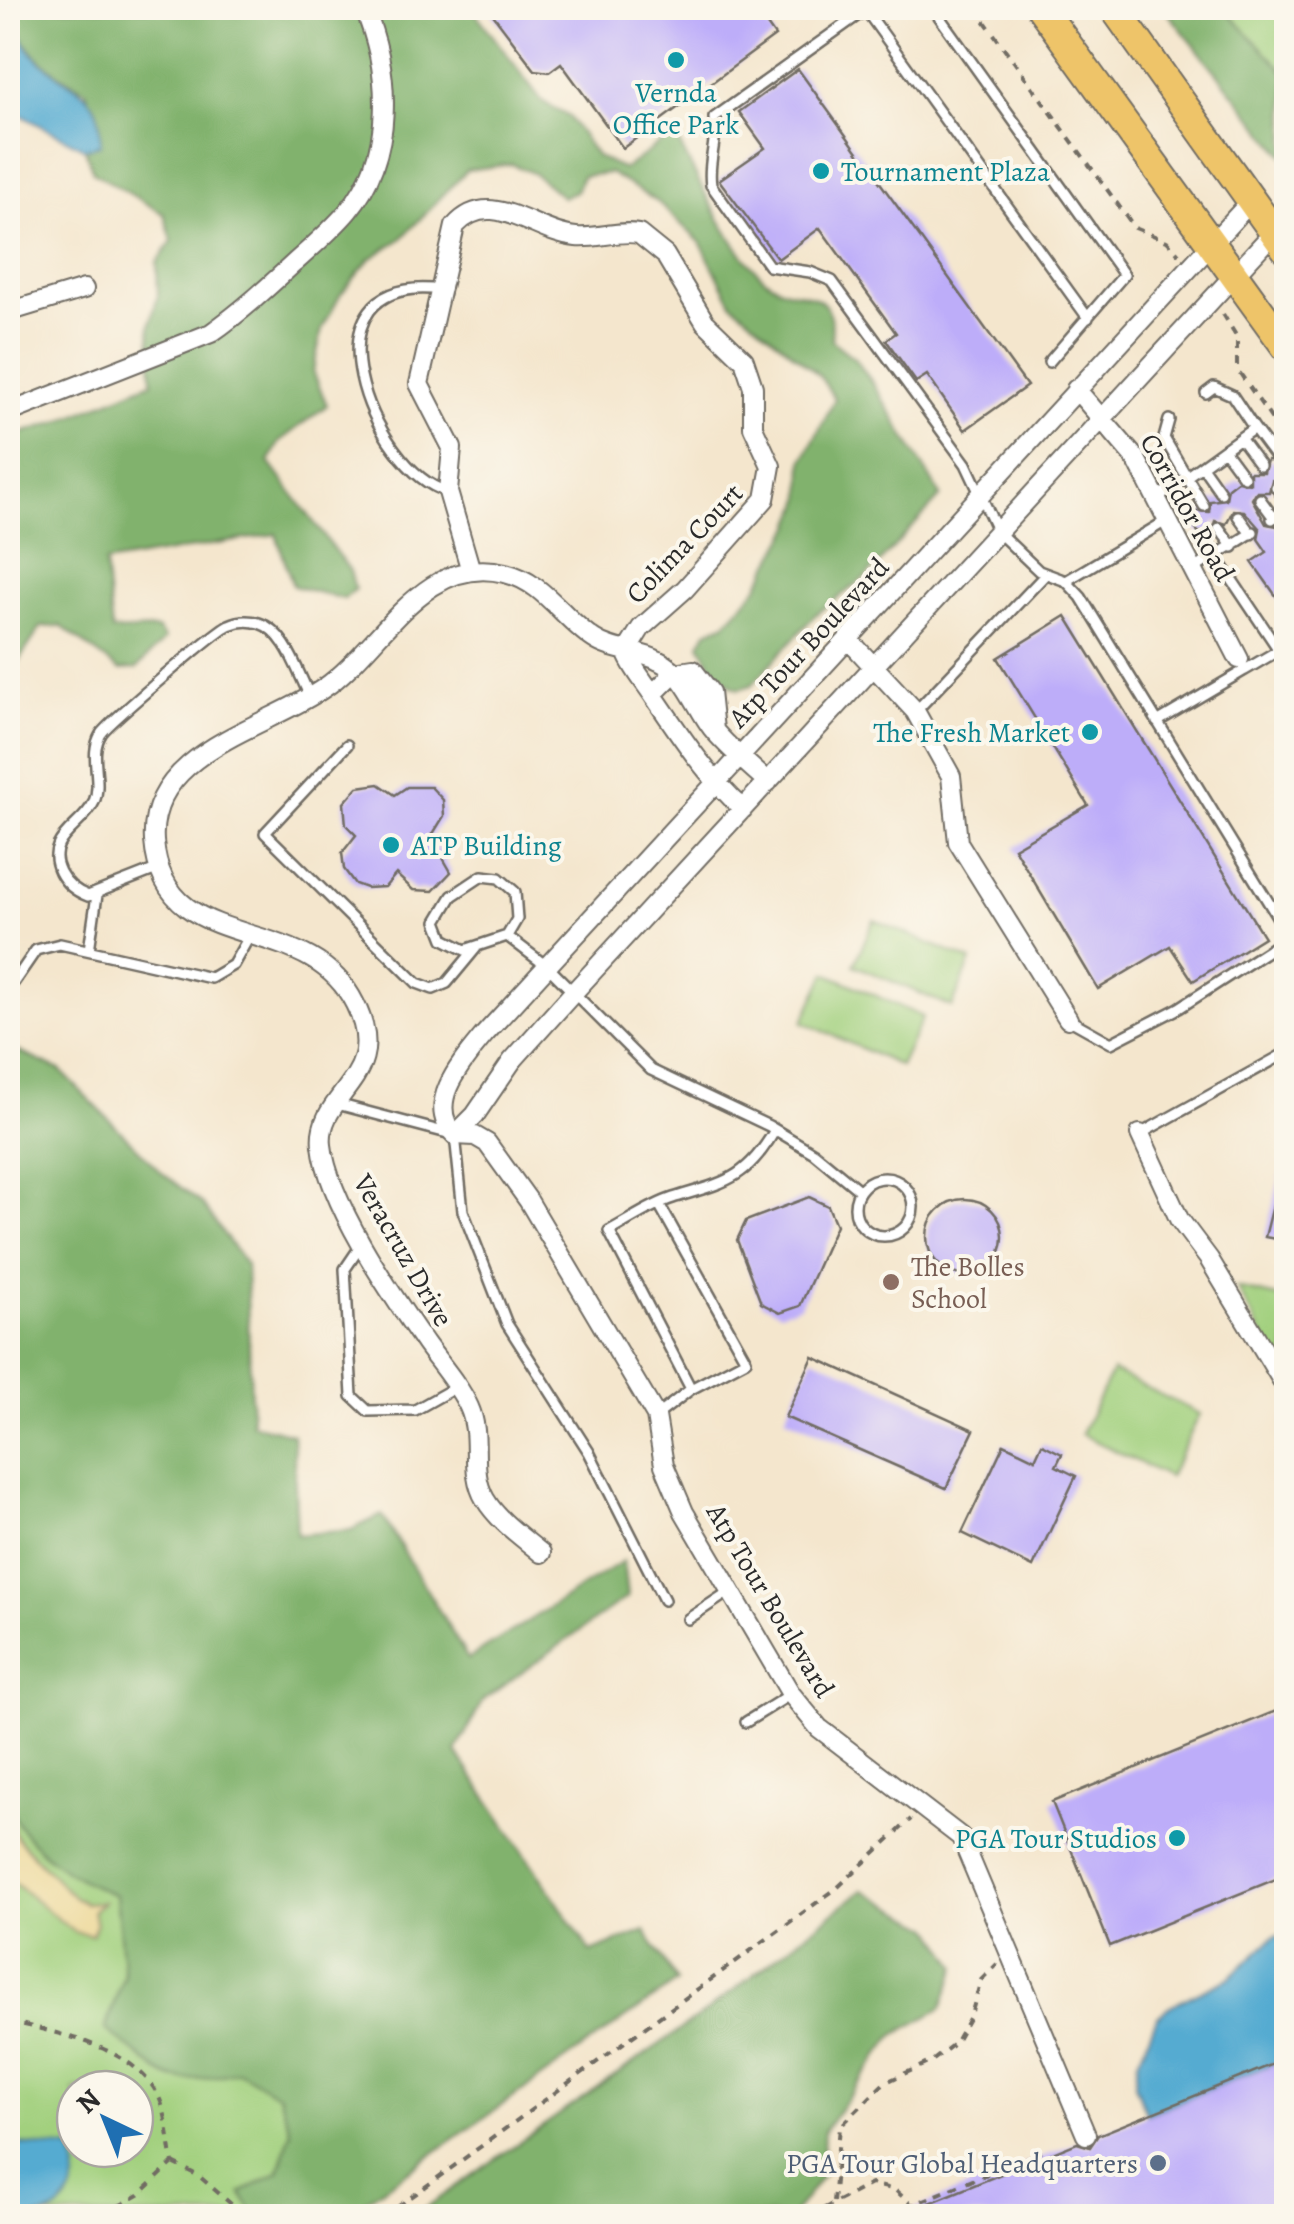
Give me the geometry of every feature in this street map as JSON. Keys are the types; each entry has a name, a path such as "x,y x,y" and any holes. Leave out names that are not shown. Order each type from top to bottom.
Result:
{"main road":[{"path":"1042,8 1286,347"},
{"path":"1114,8 1280,240"}],"street":[{"path":"8,413 212,332 237,315 350,209 370,174 382,130 384,95 378,47 364,8"},
{"name":"Atp Tour Boulevard","path":"1086,2136 961,1836 820,1728 790,1694 684,1512 664,1465 656,1416 507,1172 475,1136 454,1135 443,1124 442,1109 462,1062 1252,200"},
{"name":"Colima Court","path":"471,570 448,492 452,448 420,384 419,370 455,226 479,208 491,208 565,236 639,234 665,256 705,322 738,353 750,373 752,427 771,466 765,499 685,589 641,628 626,652"},
{"path":"454,1135 475,1115 512,1061 573,993 1234,275 1280,240"},
{"path":"8,312 84,289"},
{"name":"Corridor Road","path":"1076,389 1163,493 1166,520 1242,665"},
{"path":"159,868 155,825 164,793 174,779 230,738 310,696 346,672 408,605 429,589 471,570 490,570 527,581 596,641 659,660 674,673 714,730 768,782"},
{"path":"848,639 916,711 950,776 958,842 1068,1020"},
{"path":"626,652 636,678 652,694 672,726 716,784 744,809"},
{"path":"652,694 674,673 693,670 702,679 715,710 714,730"},
{"path":"672,726 699,708"},
{"name":"Veracruz Drive","path":"159,868 179,904 195,916 312,957 354,1002 365,1036 364,1058 358,1077 324,1122 323,1153 338,1196 397,1303 456,1387 474,1420 474,1464 483,1495 506,1524 542,1553"},
{"path":"1140,1134 1179,1219 1209,1259 1286,1387"}],"lane":[{"path":"1068,1020 1111,1043 1179,1008 1275,946 1283,934 1284,918 1081,597 1066,582 1045,575 998,532 966,464 832,281 810,272 769,266 711,185 708,169 718,142 714,118 866,8 1088,318"},
{"path":"933,8 1122,270 1120,283 1049,362"},
{"path":"442,290 413,286 394,290 364,318 356,344 376,416 405,466 417,478 448,492"},
{"path":"1206,393 1214,387 1232,395 1274,455"},
{"path":"1169,420 1164,438 1184,478 1204,506"},
{"path":"1189,516 1163,493 1254,428"},
{"path":"1240,438 1260,465"},
{"path":"1224,450 1244,476"},
{"path":"1202,466 1221,493"},
{"path":"1276,486 1286,501"},
{"path":"1260,499 1273,518 1286,509"},
{"path":"1192,571 1252,533 1238,516"},
{"path":"1066,582 1166,520"},
{"path":"1219,528 1232,547"},
{"path":"1158,722 1242,665 1283,648 1204,538"},
{"path":"916,711 1045,575"},
{"path":"159,868 97,895 77,892 66,882 56,858 62,838 94,801 96,744 112,720 214,633 244,621 269,628 278,636 310,696"},
{"path":"347,745 264,833 417,983 433,989 447,983 476,948"},
{"path":"482,876 499,878 518,899 518,919 508,936 476,948 453,946 440,934 437,922 452,896 482,876"},
{"path":"89,950 97,895"},
{"path":"14,982 26,959 46,945 89,950 211,978 232,965 252,933"},
{"path":"508,936 549,968 651,1070 776,1130 860,1191"},
{"path":"1140,1134 1286,1053"},
{"path":"336,1104 454,1135 463,1211 507,1324 588,1452 664,1600"},
{"path":"691,1389 609,1231 659,1204 729,1182 762,1153 776,1130"},
{"path":"875,1179 903,1184 913,1201 911,1220 888,1236 870,1232 857,1218 860,1191 875,1179"},
{"path":"656,1416 691,1389 746,1360 659,1204"},
{"path":"364,1243 345,1269 352,1396 368,1411 415,1410 456,1387"},
{"path":"688,1620 730,1591"},
{"path":"746,1722 790,1694"}],"path":[{"path":"975,8 1135,228 1167,242 1189,268"},
{"path":"1212,299 1237,338 1237,369 1286,440"},
{"path":"384,2216 838,1888 924,1807"},
{"path":"832,2202 838,2133 844,2122 884,2083 950,2048 971,2016 985,1974 1011,1958"},
{"path":"8,2021 87,2042 120,2058 149,2082 160,2101 173,2163"},
{"path":"809,2216 871,2184 895,2190 912,2204 1042,2152"},
{"path":"100,2216 139,2195 173,2163"},
{"path":"173,2163 199,2176 245,2216"}],"green space":[{"path":"10,8 472,8 542,101 569,117 597,157 624,169 674,133 714,209 750,263 776,286 811,296 827,308 832,341 855,359 874,385 941,496 866,577 814,616 752,685 739,689 725,681 700,644 707,631 726,623 756,589 792,526 802,499 803,461 835,399 819,375 732,303 700,242 659,203 610,173 582,176 576,191 562,197 535,174 512,164 467,170 401,239 370,259 341,294 322,329 313,372 327,405 280,441 269,462 350,571 355,589 344,599 293,586 276,534 105,563 112,631 157,629 165,639 136,669 119,670 61,626 41,627 8,677 8,437 58,422 152,382 150,326 158,295 157,263 172,241 164,214 93,172 85,149 100,144 86,90 60,75 28,47"},
{"path":"1164,8 1223,8 1286,73 1286,158"},
{"path":"1223,8 1286,8 1286,73"},
{"path":"874,920 971,961 952,1007 854,965"},
{"path":"826,973 923,1017 900,1066 803,1022"},
{"path":"8,1047 60,1070 161,1172 202,1204 246,1265 252,1424 293,1434 297,1535 351,1530 382,1515 468,1659 623,1561 627,1597 483,1700 456,1752 591,1952 645,1931 677,1982 344,2216 255,2216 241,2193 279,2172 291,2132 279,2095 239,2071 177,2079 153,2067 105,2029 124,1975 116,1895 67,1871 38,1848 15,1819 8,1802 8,1663 15,1649 8,1632"},
{"path":"1237,1288 1286,1299 1286,1379"},
{"path":"1112,1371 1200,1414 1169,1477 1081,1434"},
{"path":"8,1801 29,1833 53,1859 81,1879 116,1895 124,1975 105,2029 153,2067 177,2079 193,2080 239,2071 279,2095 291,2132 279,2172 242,2193 255,2216 8,2216"},
{"path":"863,1890 932,1928 957,1966 942,2008 893,2036 824,2131 822,2176 792,2216 414,2216 703,2014"}],"sand":[{"path":"8,1819 17,1838 74,1898 85,1903 103,1902 93,1910 96,1926 92,1935 74,1932 8,1878"}],"water":[{"path":"8,8 34,55 90,99 100,125 100,145 85,149 8,108"},
{"path":"1286,1934 1286,2059 1147,2115 1135,2084 1138,2061 1157,2018 1170,2006 1229,1978 1274,1937"},
{"path":"8,2143 55,2148 55,2169 76,2169 68,2199 61,2207 38,2217 8,2216"}],"building":[{"name":"Vernda Office Park","path":"488,8 755,8 775,36 623,148 561,63 549,72 535,70"},
{"path":"798,69 1027,386 965,430 927,375 916,382 886,340 896,333 820,228 778,259 719,180 765,148 739,112"},
{"path":"1286,446 1286,478 1272,480 1269,492 1256,492 1252,499 1266,524 1277,526 1286,539 1286,610 1252,562 1267,552 1258,539 1260,529 1244,511 1233,510 1226,524 1215,521 1211,533 1198,532 1192,523 1196,511 1209,512 1210,501 1226,499 1228,488 1237,481 1250,483 1250,472 1264,472 1267,460 1280,461 1281,450"},
{"name":"The Fresh Market","path":"1066,616 1264,937 1193,981 1170,946 1098,989 1014,848 1088,805 998,658"},
{"name":"ATP Building","path":"379,784 395,795 407,787 431,787 443,800 444,816 431,837 451,872 433,891 413,890 396,874 385,887 366,888 355,884 344,869 342,853 356,835 346,825 344,803 358,787"},
{"path":"1281,1174 1286,1175 1286,1241 1265,1237"},
{"path":"809,1197 828,1206 836,1225 800,1306 780,1313 761,1303 737,1240 746,1221"},
{"path":"965,1199 992,1210 1003,1237 992,1264 965,1275 938,1264 927,1237 938,1210"},
{"path":"813,1357 974,1430 946,1488 785,1417"},
{"path":"1004,1444 1035,1459 1042,1444 1062,1454 1056,1466 1076,1476 1033,1567 962,1533"},
{"name":"PGA Tour Studios","path":"1286,1707 1286,1875 1110,1946 1052,1802"},
{"name":"PGA Tour Global Headquarters","path":"1286,2059 1286,2216 898,2216 1077,2143 1090,2147 1098,2135"}],"place":[{"name":"Vernda Office Park","path":"676,60"},
{"name":"Tournament Plaza","path":"821,171"},
{"name":"The Fresh Market","path":"1090,732"},
{"name":"ATP Building","path":"391,845"},
{"name":"The Bolles School","path":"891,1282"},
{"name":"PGA Tour Studios","path":"1177,1838"},
{"name":"PGA Tour Global Headquarters","path":"1158,2163"}]}
